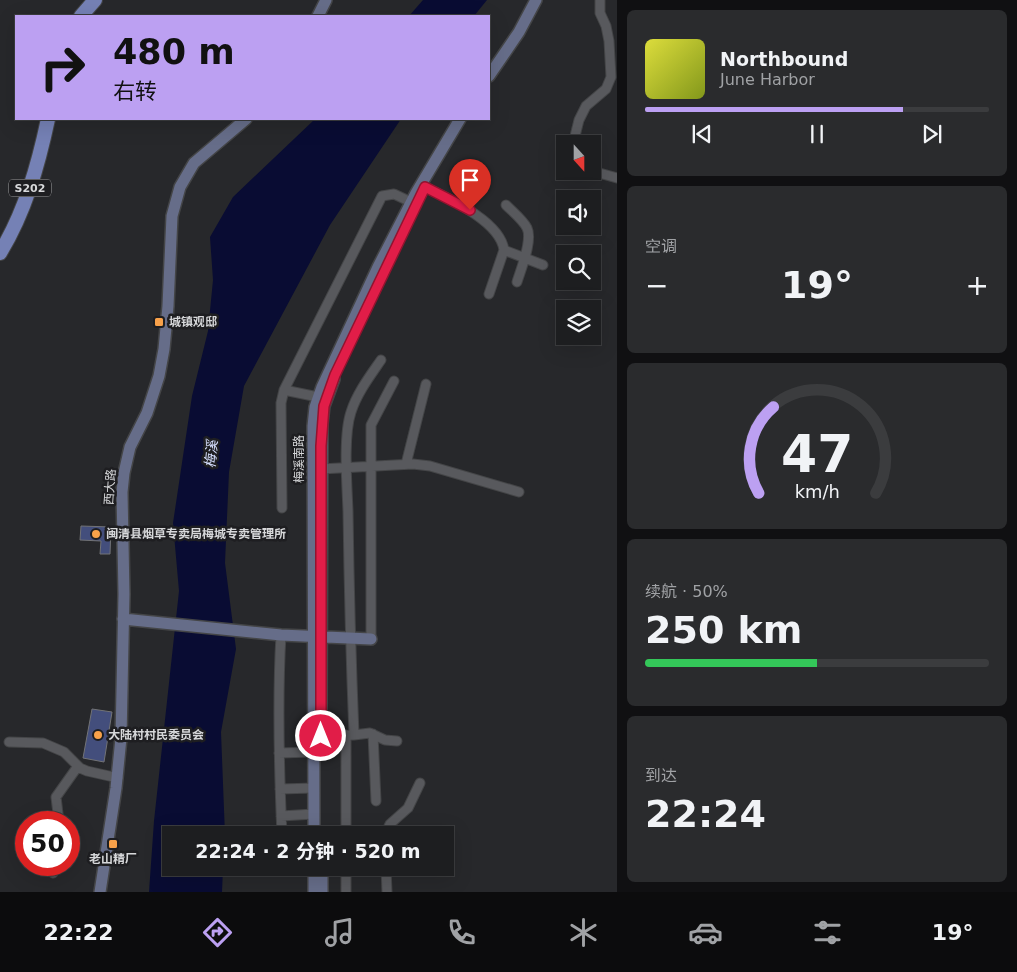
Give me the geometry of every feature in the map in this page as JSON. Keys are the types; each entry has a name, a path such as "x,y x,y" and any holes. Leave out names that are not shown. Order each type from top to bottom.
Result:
{"main road":[{"path":"82,15 95,0"},
{"path":"318,15 326,0"},
{"path":"490,83 536,0"},
{"path":"490,75 514,39"},
{"name":"S202","path":"0,253 17,221 30,189 42,150 48,120"},
{"name":"西大路","path":"100,892 118,778 123,704 122,528 124,473 130,447 153,396 161,366 168,306 172,216 180,187 194,163 245,120"},
{"name":"梅溪南路","path":"316,637 323,412 331,385 423,186 459,120"},
{"name":"梅溪南路","path":"322,826 317,736 313,426 318,397 378,267 412,202 465,120"},
{"path":"124,619 281,636 371,639"},
{"name":"梅溪南路","path":"314,826 313,752 317,736"},
{"path":"313,876 314,892"},
{"path":"322,876 322,892"}],"street":[{"path":"575,135 579,120 586,106 606,89 611,77 609,41 606,26 600,13 600,0"},
{"path":"601,174 617,178"},
{"path":"423,186 459,204 479,217 499,236 504,250 489,294"},
{"path":"282,508 281,403 284,390 382,196 389,194 399,195 412,202"},
{"path":"506,205 526,226 528,231 528,241 517,282"},
{"path":"504,250 544,265"},
{"path":"346,826 350,735 347,429 350,413 361,390 381,360"},
{"path":"371,639 371,425 394,381"},
{"path":"406,464 426,384"},
{"path":"284,390 318,397"},
{"path":"322,469 406,464 430,466 519,492"},
{"path":"281,636 278,754 282,826"},
{"path":"317,736 373,734 385,740 396,741"},
{"path":"373,734 376,801"},
{"path":"9,742 50,745 64,752 78,766 95,774 118,778"},
{"path":"278,754 313,752"},
{"path":"58,811 56,797 78,766"},
{"path":"389,826 408,808 420,783"},
{"path":"280,789 314,788"},
{"path":"281,816 314,814"},
{"path":"346,876 346,892"},
{"path":"386,876 387,892"}],"water":[{"path":"423,0 487,0 475,15 410,15"},
{"name":"梅溪","path":"314,120 400,120 330,225 244,386 229,472 225,563 236,649 221,732 225,826 162,826 162,876 223,876 222,892 149,892 154,821 179,591 173,523 192,396 208,331 213,280 210,237 233,197"}],"building":[{"name":"闽清县烟草专卖局梅城专卖管理所","path":"81,526 111,527 110,554 100,554 101,541 80,540"},
{"name":"大陆村村民委员会","path":"92,709 112,712 104,762 83,758"}],"place":[{"name":"城镇观邸","path":"159,322"},
{"name":"闽清县烟草专卖局梅城专卖管理所","path":"96,534"},
{"name":"大陆村村民委员会","path":"98,735"},
{"name":"老山精厂","path":"113,844"}],"route":[{"path":"321,736 321,446 324,406 335,375 425,187 470,210"}]}
